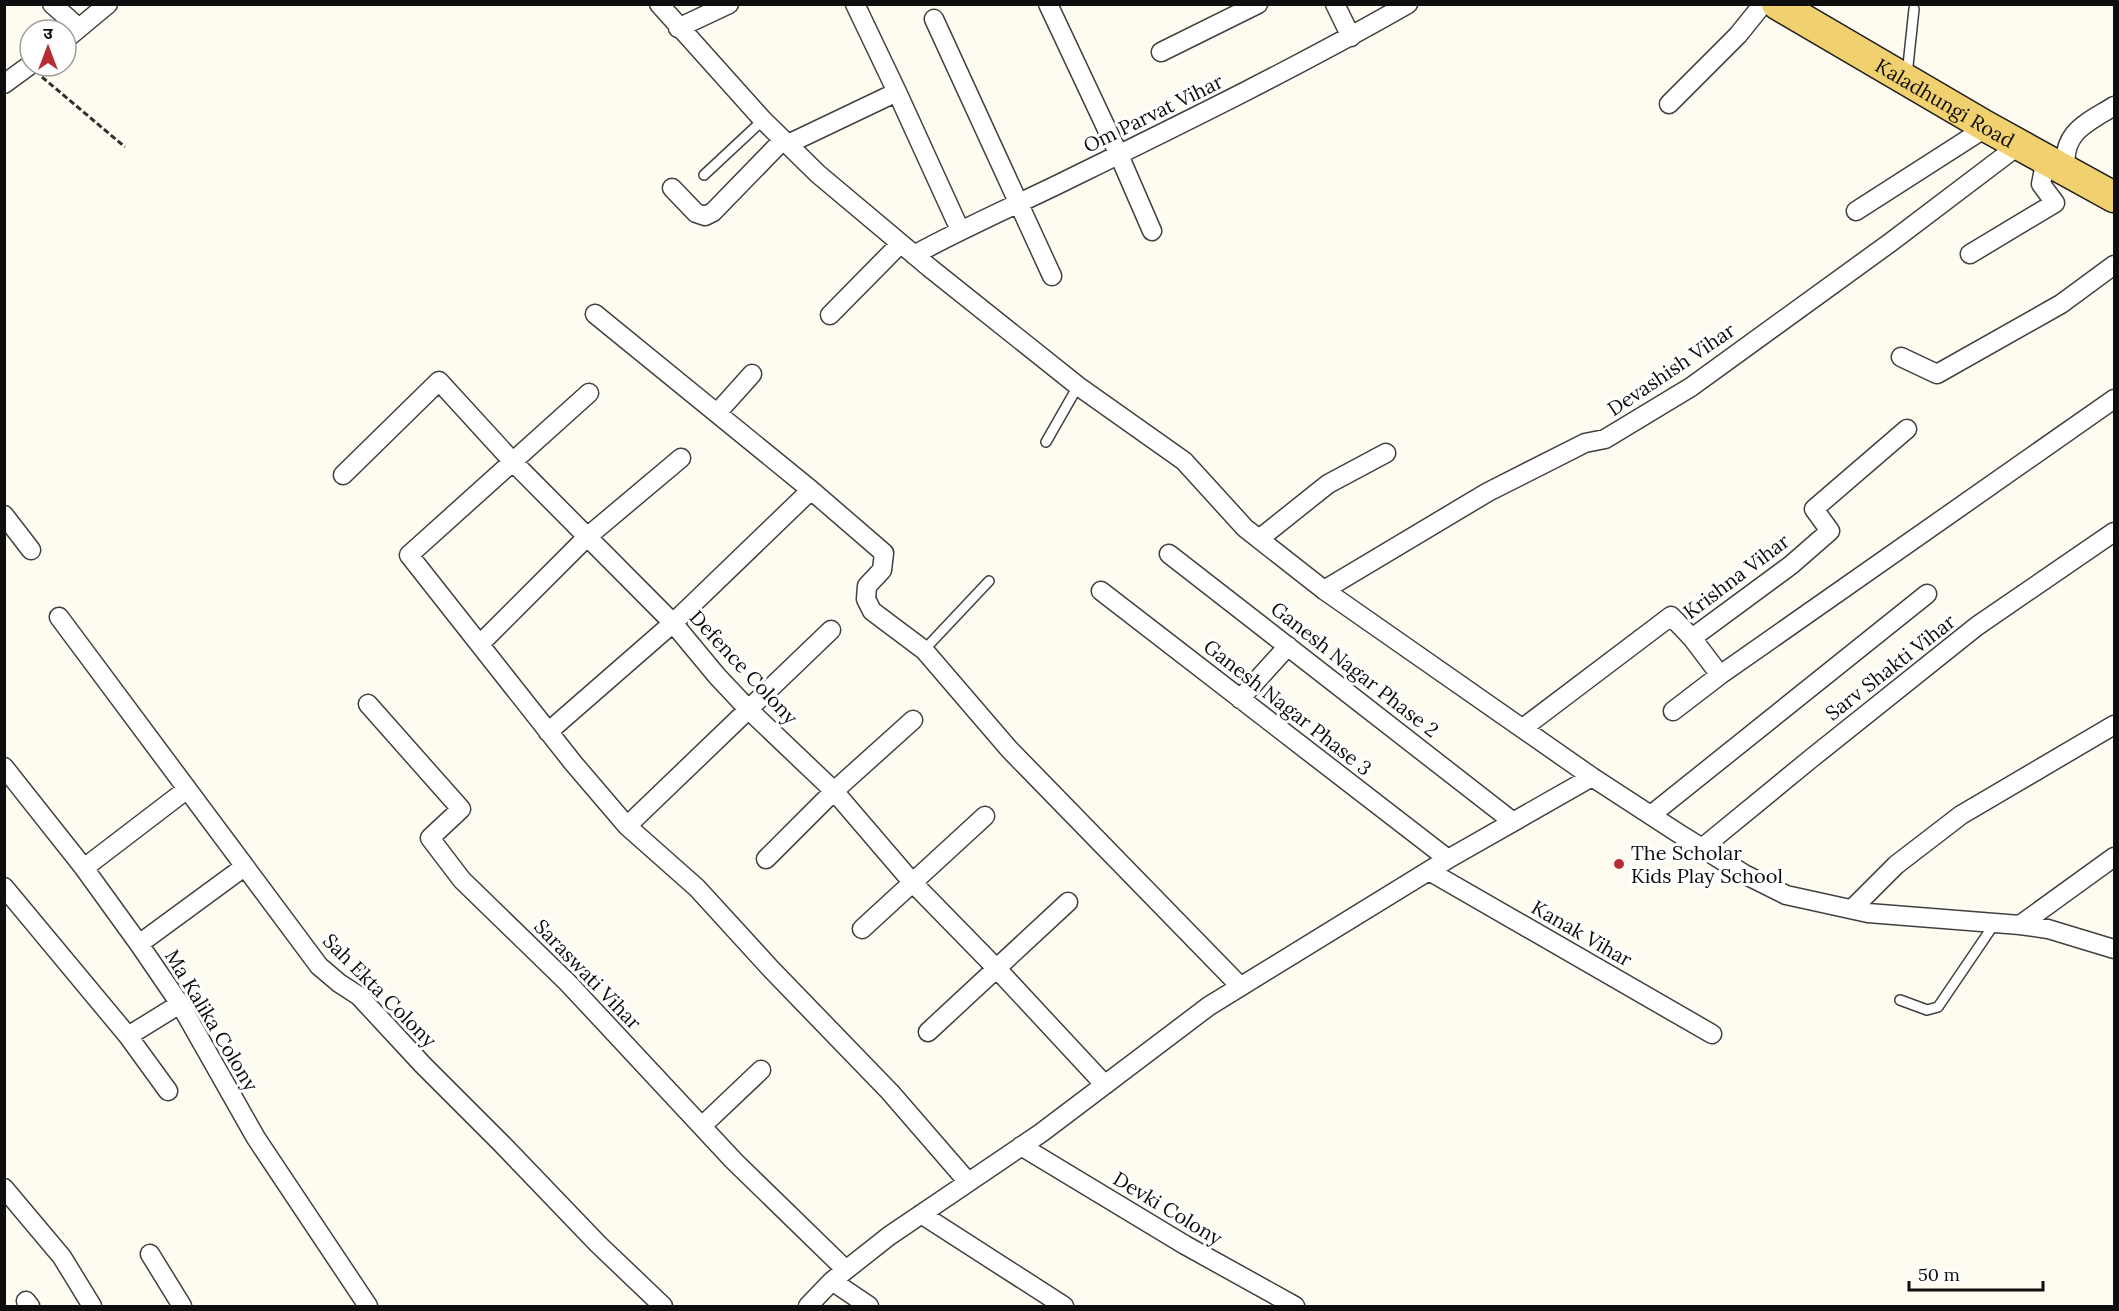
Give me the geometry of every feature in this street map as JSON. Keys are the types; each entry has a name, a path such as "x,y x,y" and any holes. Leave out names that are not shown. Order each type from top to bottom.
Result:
{"main road":[{"name":"Kaladhungi Road","path":"1777,4 1987,127 2115,196"}],"street":[{"path":"52,4 61,18"},
{"path":"78,29 108,4"},
{"path":"659,4 678,28 763,120 818,174 907,249 1078,386 1184,461 1245,528 1324,590 1592,777 1744,874 1786,895 1868,913 2048,929 2114,948"},
{"path":"678,28 729,4"},
{"path":"855,4 960,230"},
{"path":"1048,4 1152,231"},
{"path":"1161,52 1258,4"},
{"path":"1335,4 1351,37"},
{"name":"Om Parvat Vihar","path":"830,315 907,249 960,230 1019,204 1271,80 1408,4"},
{"path":"1669,104 1738,35 1763,4"},
{"path":"934,19 1052,276"},
{"path":"4,84 18,74"},
{"path":"672,188 696,213 705,216 713,212 786,142 897,92"},
{"path":"1970,254 2055,203 2041,184 2056,164 2065,158 2068,144 2077,130 2115,106"},
{"path":"1856,211 1987,127"},
{"name":"Devashish Vihar","path":"1324,590 1488,492 1585,443 1605,439 1691,387 1891,242 2019,145"},
{"path":"1901,357 1937,374 2061,304 2115,265"},
{"path":"595,314 717,412 884,553 882,570 867,586 866,599 872,611 924,650 1008,749 1240,986"},
{"path":"717,412 752,374"},
{"name":"Defence Colony","path":"344,476 439,381 513,462 673,623 749,710 834,792 912,882 1105,1085"},
{"path":"589,393 409,555 548,732 627,826 697,888 890,1092 968,1182"},
{"path":"1672,711 2115,399"},
{"name":"Krishna Vihar","path":"1523,728 1671,616 1692,638 1791,565 1830,531 1814,509 1908,429"},
{"path":"1258,539 1328,484 1386,453"},
{"path":"480,644 587,537 681,458"},
{"path":"548,732 673,623 811,490"},
{"path":"4,515 31,550"},
{"name":"Sarv Shakti Vihar","path":"1702,848 1977,626 2115,532"},
{"name":"Ganesh Nagar Phase 2","path":"1169,554 1512,821"},
{"name":"Ganesh Nagar Phase 3","path":"1101,591 1448,859"},
{"path":"1651,815 1927,594"},
{"name":"Sah Ekta Colony","path":"58,617 319,966 358,996 598,1244 663,1306"},
{"path":"627,826 831,630"},
{"path":"1692,638 1720,675"},
{"path":"1240,699 1288,646"},
{"name":"Saraswati Vihar","path":"368,704 461,809 430,838 462,880 568,983 868,1306"},
{"path":"766,859 834,792 913,720"},
{"path":"1852,909 1896,865 1961,815 2115,725"},
{"name":"Ma Kalika Colony","path":"4,767 84,868 180,1004 256,1138 368,1306"},
{"path":"808,1306 839,1276 889,1236 1021,1146 1209,1006 1448,859 1592,777"},
{"path":"84,868 186,790"},
{"path":"862,929 985,816"},
{"path":"2020,925 2115,857"},
{"path":"139,944 244,867"},
{"name":"Kanak Vihar","path":"1429,871 1712,1034"},
{"path":"4,887 128,1036 168,1091"},
{"path":"928,1032 1068,902"},
{"path":"128,1036 180,1004"},
{"path":"702,1126 761,1070"},
{"name":"Devki Colony","path":"1021,1146 1185,1245 1295,1306"},
{"path":"4,1188 62,1257 92,1306"},
{"path":"921,1214 1064,1306"},
{"path":"150,1254 183,1306"}],"lane":[{"path":"1906,80 1914,9"},
{"path":"704,175 763,120"},
{"path":"1046,442 1078,386"},
{"path":"924,650 989,581"},
{"path":"1900,1000 1927,1010 1938,1007 1995,923"}],"path":[{"path":"43,78 125,147"}],"place":[{"name":"The Scholar Kids Play School","path":"1619,864"}]}
